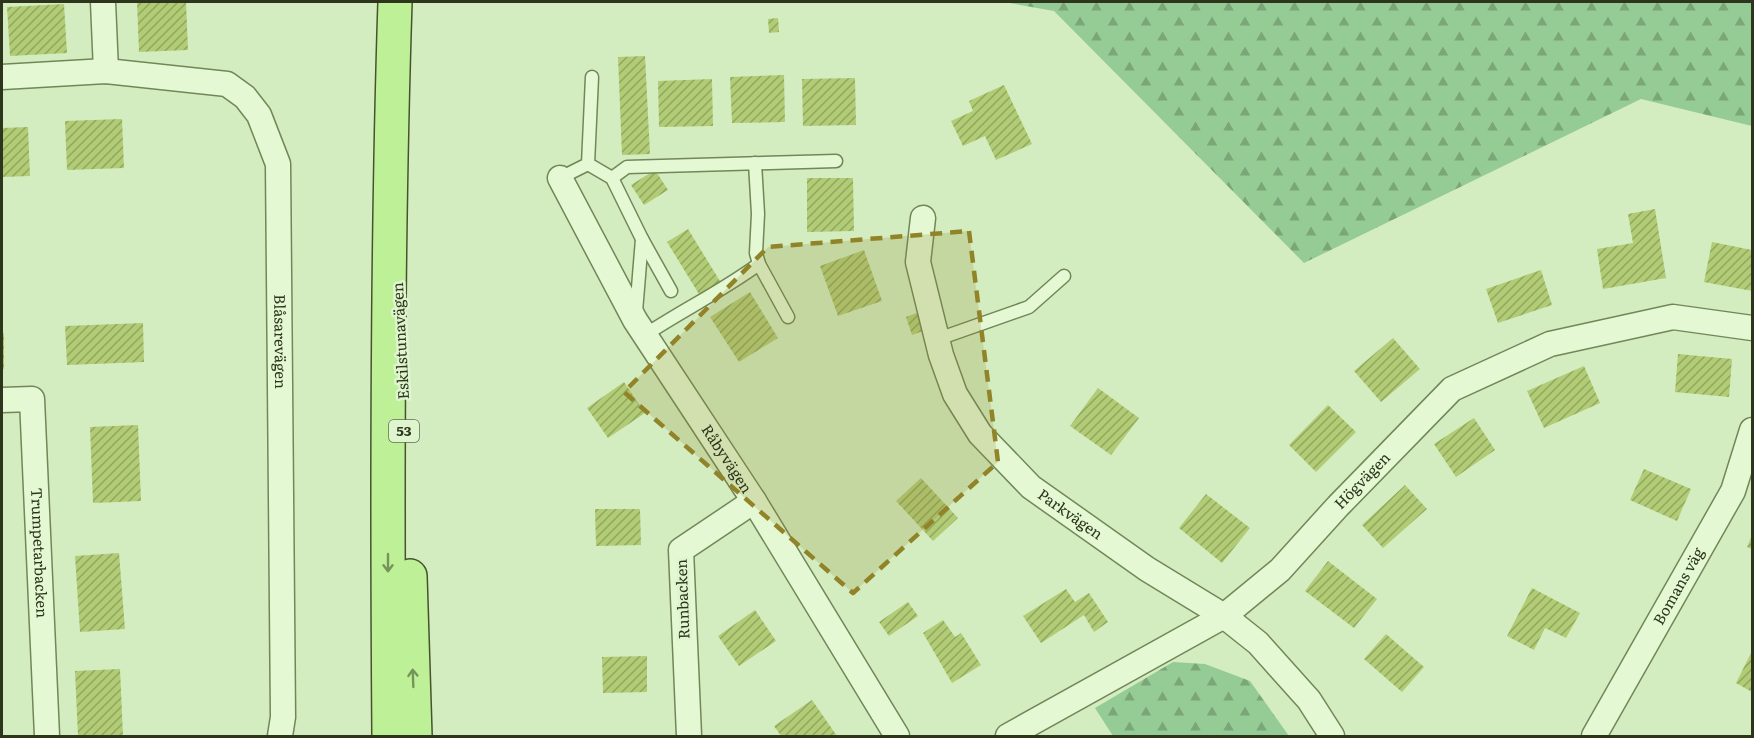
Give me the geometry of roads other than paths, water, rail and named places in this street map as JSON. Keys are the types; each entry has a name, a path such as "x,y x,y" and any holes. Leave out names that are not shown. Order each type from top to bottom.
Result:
{"main road":[{"name":"Eskilstunavägen","path":"389,736 387,489 391,126 395,2"},
{"name":"Eskilstunavägen","path":"391,126 415,736"}],"street":[{"path":"103,2 106,71"},
{"name":"Blåsarevägen","path":"2,76 106,71 227,84 245,98 260,116 278,164 283,717 280,736"},
{"name":"Råbyvägen","path":"560,178 640,327 754,501 897,736"},
{"name":"Parkvägen","path":"922,218 918,262 938,339 955,394 980,434 1031,487 1147,569 1224,616 1265,652 1309,700 1332,736"},
{"name":"Högvägen","path":"1008,736 1224,616 1280,570 1338,506 1452,389 1550,344 1673,317 1752,328"},
{"name":"Trumpetarbacken","path":"2,400 32,399 47,736"},
{"name":"Bomans väg","path":"1594,736 1732,491 1752,430"},
{"name":"Runbacken","path":"689,736 681,550 754,501"}],"lane":[{"path":"588,164 592,77"},
{"path":"612,178 627,167 836,161"},
{"path":"755,163 758,214 756,253 759,264 788,317"},
{"path":"588,164 612,178 671,291"},
{"path":"560,178 588,164"},
{"path":"642,239 640,327 697,305 759,264"},
{"path":"938,339 1029,307 1064,276"}]}
